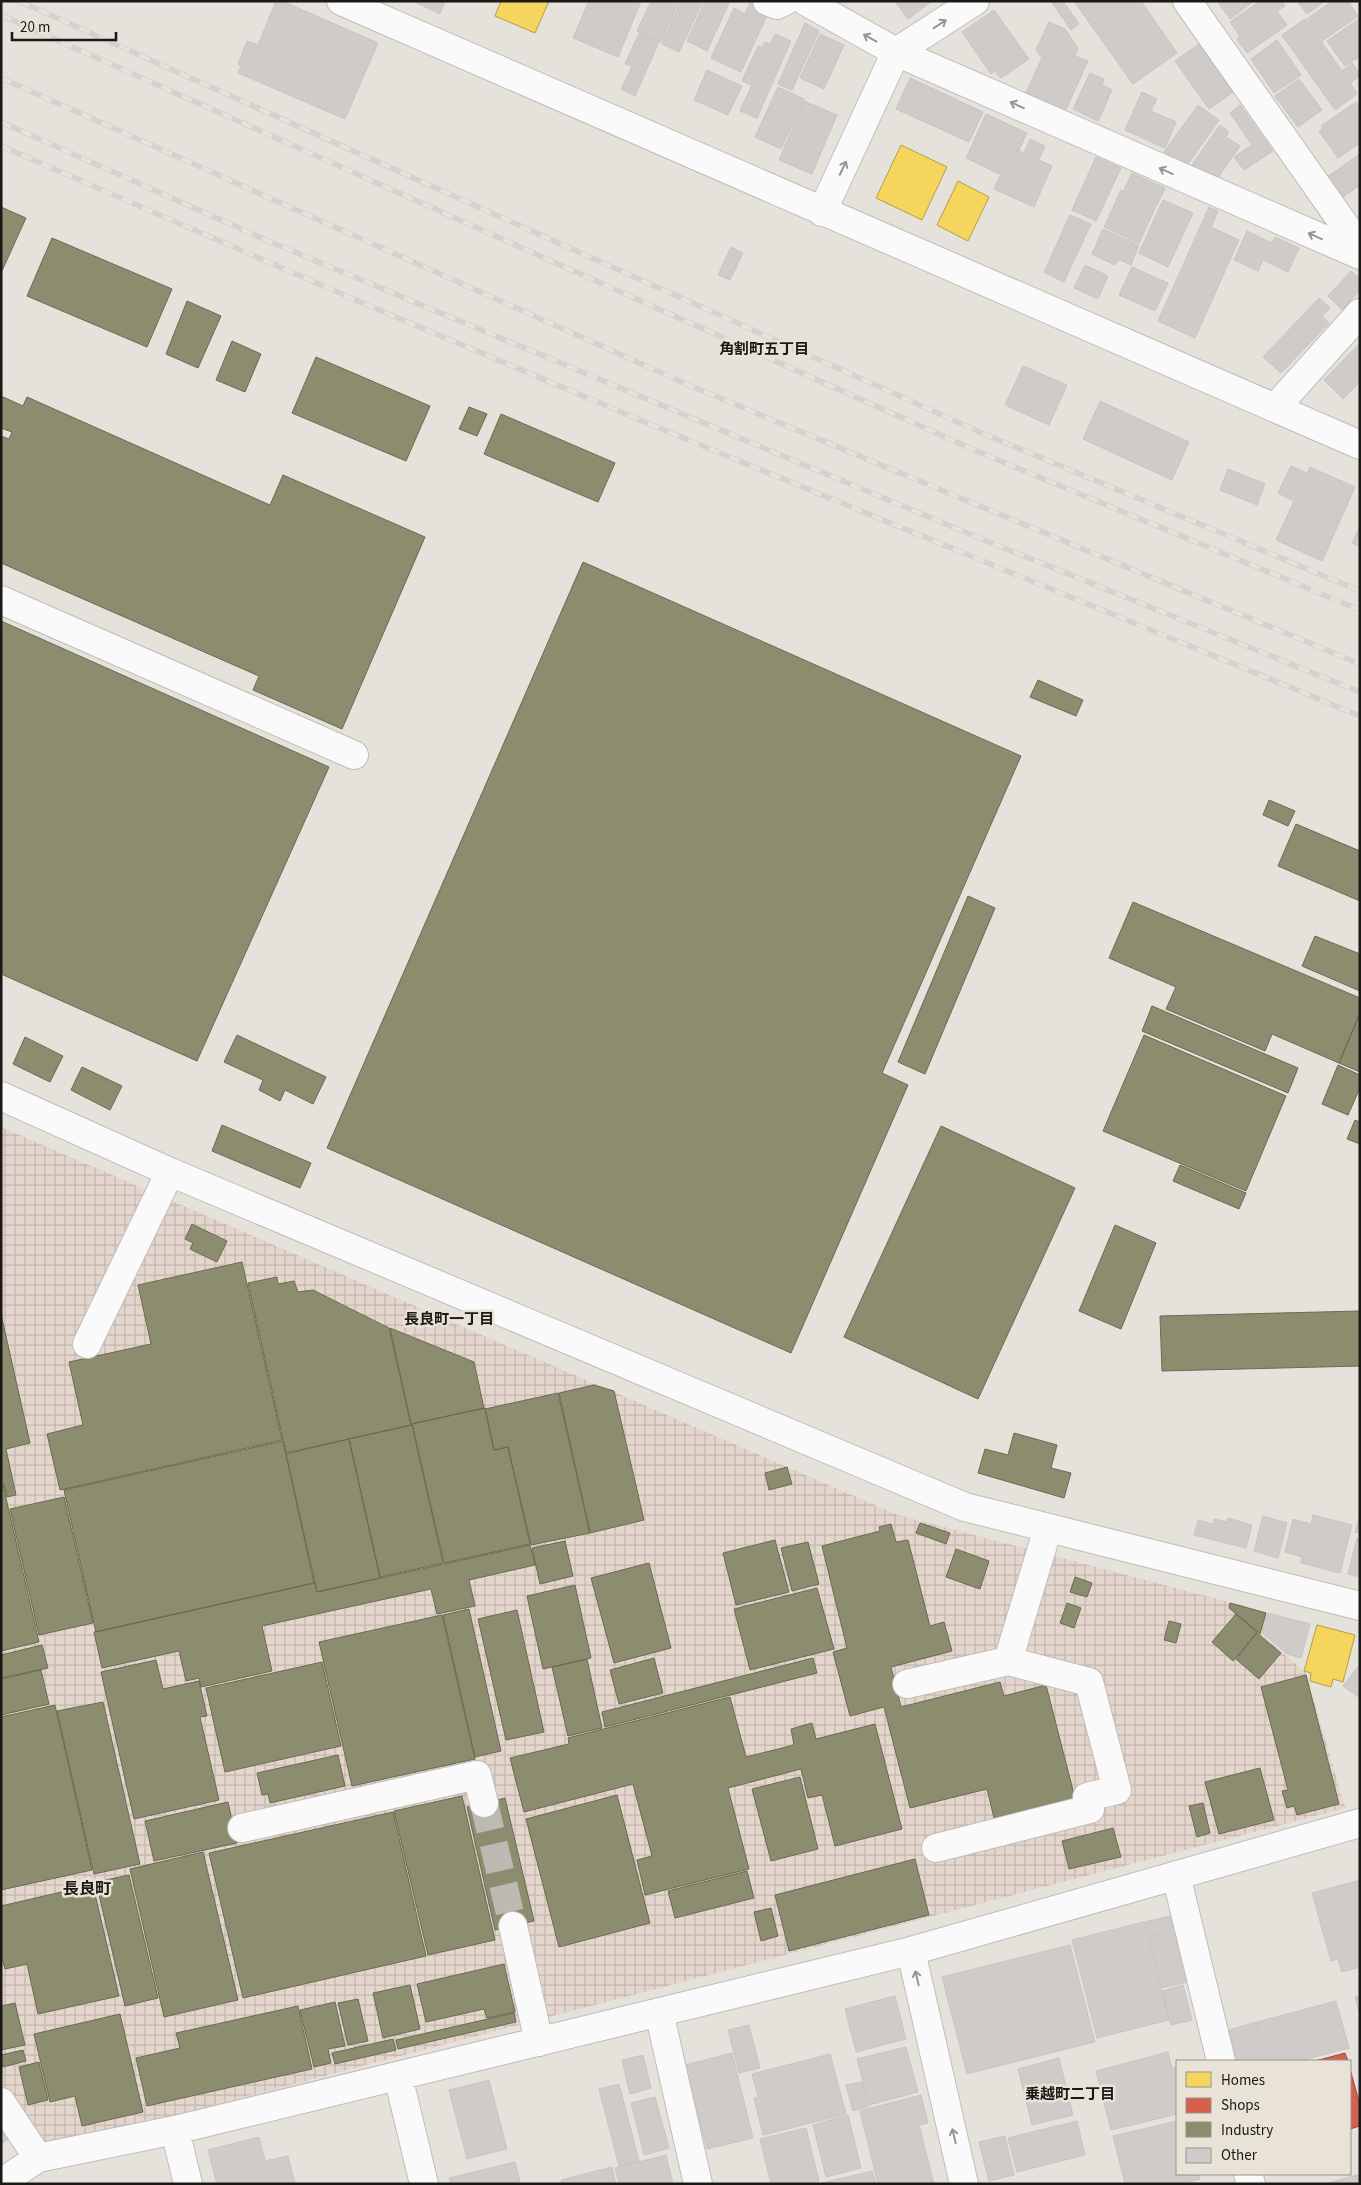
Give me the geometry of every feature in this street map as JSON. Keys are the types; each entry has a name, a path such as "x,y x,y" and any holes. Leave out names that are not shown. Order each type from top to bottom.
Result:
{"street":[{"path":"341,1 1360,445"},
{"path":"768,1 776,5 785,1"},
{"path":"805,1 896,52 1360,255"},
{"path":"822,212 896,52 974,1"},
{"path":"1187,1 1360,247"},
{"path":"1275,408 1360,313"},
{"path":"1,600 354,755"},
{"path":"1,1096 170,1172 964,1507 1360,1606"},
{"path":"87,1344 170,1172"},
{"path":"1008,1661 1048,1528"},
{"path":"907,1684 1008,1661 1089,1682 1117,1790 1087,1797 1090,1809 936,1848"},
{"path":"242,1828 478,1775 484,1803"},
{"path":"1,2184 38,2158 175,2130 911,1951 1360,1823"},
{"path":"1176,1875 1221,2060"},
{"path":"513,1926 539,2042"},
{"path":"911,1951 964,2184"},
{"path":"659,2012 698,2184"},
{"path":"398,2076 424,2184"},
{"path":"1,2102 38,2158"},
{"path":"175,2130 188,2184"}],"shaded area":[{"path":"1,1127 898,1515 1267,1612 1261,1634 1306,1673 1345,1808 46,2149 1,2092"}],"building: Homes":[{"path":"501,1 549,1 535,33 495,16"},
{"path":"901,145 947,167 922,220 876,198"},
{"path":"958,181 989,197 968,241 937,225"},
{"path":"1317,1625 1355,1635 1343,1682 1333,1679 1331,1687 1310,1681 1311,1673 1304,1671"}],"building: Shops":[{"path":"1345,2053 1348,2060 1319,2060"},
{"path":"1351,2073 1360,2105 1360,2126 1351,2129"}],"building: Industry":[{"path":"1,207 26,218 1,273"},
{"path":"52,238 172,289 147,347 27,296"},
{"path":"187,301 221,316 198,368 166,354"},
{"path":"232,341 261,354 245,392 216,380"},
{"path":"316,357 430,406 406,461 292,413"},
{"path":"1,396 23,406 27,397 270,505 283,475 425,537 342,729 253,690 259,676 1,563 1,436 9,439 12,432 1,428"},
{"path":"469,407 487,414 477,436 459,429"},
{"path":"501,414 615,463 598,502 484,454"},
{"path":"583,562 1021,756 882,1073 908,1085 791,1353 327,1148"},
{"path":"1,621 329,767 197,1061 1,974"},
{"path":"1038,680 1083,700 1076,716 1030,697"},
{"path":"1269,800 1295,811 1288,826 1263,815"},
{"path":"1296,824 1360,851 1360,901 1278,866"},
{"path":"968,896 995,908 925,1074 898,1062"},
{"path":"1133,902 1360,998 1360,1013 1339,1063 1272,1034 1265,1051 1166,1009 1176,987 1109,958"},
{"path":"1315,936 1360,954 1360,991 1302,966"},
{"path":"1152,1006 1298,1068 1288,1093 1142,1031"},
{"path":"1360,1013 1360,1072 1339,1063"},
{"path":"237,1035 326,1077 313,1104 285,1090 280,1101 259,1090 263,1080 224,1062"},
{"path":"1144,1035 1286,1096 1246,1191 1103,1131"},
{"path":"25,1037 63,1056 50,1082 13,1064"},
{"path":"1338,1065 1360,1075 1360,1088 1348,1115 1322,1104"},
{"path":"82,1067 122,1086 110,1110 71,1090"},
{"path":"1355,1120 1360,1122 1360,1144 1347,1139"},
{"path":"222,1125 311,1163 300,1188 212,1151"},
{"path":"941,1126 1075,1188 978,1399 844,1337"},
{"path":"1180,1165 1246,1193 1239,1209 1173,1181"},
{"path":"192,1224 227,1241 217,1262 190,1249 193,1243 185,1239"},
{"path":"1115,1225 1156,1243 1121,1329 1079,1311"},
{"path":"242,1262 282,1440 60,1490 47,1434 83,1425 69,1362 151,1344 138,1285"},
{"path":"277,1277 278,1284 294,1281 298,1292 313,1290 389,1328 411,1425 286,1453 248,1283"},
{"path":"1360,1311 1360,1366 1162,1371 1160,1316"},
{"path":"1,1314 30,1443 6,1449 16,1495 7,1497 4,1484 1,1485"},
{"path":"390,1328 474,1362 484,1408 411,1424"},
{"path":"594,1385 614,1391 644,1520 590,1533 559,1393"},
{"path":"558,1393 590,1533 531,1545 508,1447 494,1450 485,1409"},
{"path":"485,1408 494,1450 508,1447 530,1544 444,1563 412,1424"},
{"path":"412,1425 443,1563 380,1577 349,1439"},
{"path":"1014,1433 1057,1445 1051,1468 1071,1473 1064,1498 978,1473 985,1449 1008,1455"},
{"path":"349,1439 380,1578 317,1592 286,1454"},
{"path":"283,1441 314,1583 96,1632 64,1490"},
{"path":"787,1467 792,1484 769,1490 765,1473"},
{"path":"3,1485 39,1642 1,1651 1,1486"},
{"path":"64,1497 93,1623 39,1635 10,1509"},
{"path":"920,1523 950,1533 946,1544 916,1533"},
{"path":"891,1524 896,1542 908,1540 930,1626 944,1622 952,1651 891,1667 901,1707 1000,1682 1004,1696 1046,1685 1075,1798 994,1818 987,1789 910,1808 884,1707 850,1716 833,1652 847,1648 822,1546 880,1531 879,1527"},
{"path":"775,1540 789,1592 736,1605 723,1553"},
{"path":"565,1541 573,1576 540,1584 532,1548"},
{"path":"808,1542 819,1584 792,1591 781,1548"},
{"path":"530,1545 535,1565 469,1580 475,1606 437,1614 431,1589 262,1626 272,1671 201,1687 199,1678 186,1681 179,1651 102,1668 94,1632 315,1583 317,1592"},
{"path":"956,1549 989,1561 980,1589 946,1577"},
{"path":"649,1563 671,1648 614,1663 591,1578"},
{"path":"1075,1577 1092,1583 1087,1597 1070,1592"},
{"path":"575,1585 591,1658 543,1669 527,1596"},
{"path":"817,1588 834,1649 750,1670 734,1609"},
{"path":"1067,1603 1081,1608 1074,1628 1060,1623"},
{"path":"1230,1603 1266,1613 1260,1634 1229,1608"},
{"path":"469,1609 501,1751 475,1757 443,1615"},
{"path":"517,1610 544,1732 506,1740 478,1619"},
{"path":"1236,1614 1257,1632 1233,1661 1212,1642"},
{"path":"442,1615 475,1759 352,1786 319,1642"},
{"path":"1169,1621 1181,1624 1176,1643 1164,1640"},
{"path":"1257,1633 1281,1653 1259,1679 1236,1659"},
{"path":"42,1645 48,1668 1,1678 1,1655"},
{"path":"654,1658 663,1693 619,1704 610,1670"},
{"path":"813,1658 817,1673 605,1727 602,1712"},
{"path":"587,1659 602,1728 568,1736 552,1667"},
{"path":"156,1660 163,1689 199,1681 207,1716 200,1717 219,1800 134,1819 101,1672"},
{"path":"322,1662 341,1746 225,1772 206,1688"},
{"path":"41,1670 49,1704 1,1715 1,1679"},
{"path":"1306,1675 1339,1804 1297,1815 1294,1806 1287,1808 1282,1791 1288,1790 1261,1687"},
{"path":"730,1697 746,1757 794,1745 791,1729 812,1723 816,1739 875,1724 902,1829 835,1846 822,1795 808,1798 801,1769 728,1788 749,1869 645,1895 637,1860 652,1856 633,1784 524,1812 510,1758 569,1744 568,1738"},
{"path":"103,1702 140,1864 94,1874 57,1711"},
{"path":"55,1705 92,1870 1,1890 1,1717"},
{"path":"338,1755 345,1786 270,1803 268,1794 262,1795 257,1773"},
{"path":"1260,1768 1274,1820 1219,1834 1205,1782"},
{"path":"800,1777 818,1849 771,1861 752,1789"},
{"path":"617,1795 650,1923 559,1947 526,1819"},
{"path":"462,1796 495,1940 428,1955 394,1811"},
{"path":"505,1798 534,1921 495,1930 467,1807"},
{"path":"228,1802 237,1843 154,1861 145,1821"},
{"path":"1203,1803 1210,1833 1197,1837 1189,1806"},
{"path":"393,1812 426,1956 243,1998 209,1853"},
{"path":"1113,1828 1121,1857 1069,1869 1062,1841"},
{"path":"203,1852 238,2000 164,2017 130,1869"},
{"path":"915,1859 929,1915 789,1951 775,1895"},
{"path":"747,1871 754,1898 675,1918 668,1891"},
{"path":"129,1875 158,1998 125,2006 96,1882"},
{"path":"83,1887 85,1892 94,1890 119,1996 38,2014 27,1964 5,1969 1,1955 1,1906"},
{"path":"771,1908 778,1936 761,1941 754,1912"},
{"path":"504,1964 515,2012 487,2018 484,2009 426,2022 417,1984"},
{"path":"410,1985 420,2029 383,2038 373,1993"},
{"path":"358,1999 368,2041 348,2045 338,2003"},
{"path":"335,2002 345,2046 328,2049 331,2063 314,2067 300,2010"},
{"path":"15,2003 25,2045 1,2050 1,2006"},
{"path":"298,2006 312,2069 147,2106 136,2058 180,2048 176,2033"},
{"path":"514,2013 516,2022 398,2049 396,2040"},
{"path":"120,2014 143,2112 82,2126 75,2096 50,2102 34,2034"},
{"path":"393,2039 396,2050 335,2064 332,2053"},
{"path":"23,2050 26,2061 3,2067 1,2055"},
{"path":"39,2062 48,2100 28,2105 19,2067"}],"building: Other":[{"path":"276,1 282,1 378,43 345,119 238,73 241,66 238,64 247,41 258,45"},
{"path":"413,1 445,1 440,14"},
{"path":"589,1 641,1 618,57 573,38"},
{"path":"651,1 679,1 661,42 637,31"},
{"path":"681,1 703,1 679,52 662,44"},
{"path":"705,1 730,1 707,51 687,41"},
{"path":"895,1 932,1 908,19"},
{"path":"1051,1 1063,1 1079,24 1071,30"},
{"path":"1074,1 1141,1 1177,53 1133,84"},
{"path":"1217,1 1254,1 1230,19"},
{"path":"1260,1 1282,1 1285,6 1277,11 1287,25 1247,53 1237,39 1240,36 1230,22"},
{"path":"1297,1 1325,1 1307,14"},
{"path":"1332,1 1348,1 1358,16 1322,41 1307,19"},
{"path":"750,3 769,11 741,72 711,58 734,8 745,14"},
{"path":"994,10 1029,59 1001,78 995,71 991,74 962,32"},
{"path":"1360,18 1360,56 1345,66 1327,41"},
{"path":"1305,19 1342,71 1352,63 1360,73 1360,76 1350,83 1357,94 1335,110 1282,35"},
{"path":"1049,22 1065,29 1078,48 1075,56 1088,61 1062,118 1023,99 1042,58 1036,50"},
{"path":"805,23 819,31 792,90 778,84"},
{"path":"639,33 659,42 635,96 621,89 632,66 625,64"},
{"path":"775,34 791,41 757,118 740,111 752,85 742,81 758,46 762,48 765,42 770,44"},
{"path":"820,34 844,45 824,89 800,78"},
{"path":"1277,40 1301,75 1274,93 1251,59"},
{"path":"1199,44 1233,92 1209,109 1175,61"},
{"path":"707,70 742,86 728,115 694,100"},
{"path":"1090,73 1104,79 1102,85 1112,90 1098,121 1073,109"},
{"path":"910,78 983,112 969,142 896,109"},
{"path":"1299,79 1322,110 1298,127 1275,96"},
{"path":"778,87 804,99 781,149 755,137"},
{"path":"1142,92 1157,99 1151,111 1176,122 1165,148 1125,130"},
{"path":"804,101 837,115 812,174 779,160"},
{"path":"1356,102 1360,107 1360,143 1338,158 1319,131 1323,128 1321,126"},
{"path":"1198,105 1219,120 1186,167 1164,152"},
{"path":"1240,105 1273,151 1244,170 1234,157 1252,145 1230,113"},
{"path":"986,114 1027,133 1019,150 1012,147 999,174 966,158"},
{"path":"1220,125 1229,132 1226,137 1240,146 1215,182 1191,166"},
{"path":"1030,139 1045,146 1039,160 1052,166 1034,207 994,189 1013,148 1024,153"},
{"path":"1360,154 1360,185 1342,198 1327,177"},
{"path":"1096,157 1121,168 1096,221 1072,210"},
{"path":"1132,173 1165,188 1157,205 1124,190"},
{"path":"1121,190 1156,206 1139,243 1104,227"},
{"path":"1163,200 1193,213 1168,267 1139,253"},
{"path":"1209,207 1218,211 1211,227 1239,240 1195,338 1158,321"},
{"path":"1070,215 1091,224 1064,282 1044,272"},
{"path":"1103,229 1139,245 1131,265 1118,259 1115,265 1092,254"},
{"path":"1247,231 1272,243 1275,237 1299,248 1288,272 1263,260 1258,271 1234,260"},
{"path":"731,247 743,253 730,280 718,275"},
{"path":"1085,265 1108,276 1098,299 1074,288"},
{"path":"1132,267 1168,283 1155,311 1119,295"},
{"path":"1351,271 1360,279 1360,290 1342,310 1328,296"},
{"path":"1319,298 1330,308 1322,316 1329,323 1281,373 1263,357"},
{"path":"1360,343 1360,382 1343,399 1324,380"},
{"path":"1023,366 1067,385 1049,425 1005,405"},
{"path":"1100,401 1189,442 1172,480 1083,439"},
{"path":"1291,466 1307,473 1310,467 1355,487 1322,561 1276,540 1294,501 1278,493"},
{"path":"1228,469 1265,484 1257,505 1220,490"},
{"path":"1360,526 1360,546 1352,543"},
{"path":"1313,1515 1352,1525 1340,1573 1301,1563 1302,1557 1285,1552 1293,1519 1311,1524"},
{"path":"1263,1516 1287,1523 1278,1558 1254,1551"},
{"path":"1228,1518 1252,1525 1246,1548 1194,1535 1198,1520 1213,1524 1214,1519 1227,1522"},
{"path":"1360,1519 1360,1533 1355,1532"},
{"path":"1357,1538 1360,1539 1360,1577 1348,1574"},
{"path":"1268,1613 1310,1624 1301,1658 1287,1654 1262,1633"},
{"path":"1360,1664 1360,1698 1343,1686"},
{"path":"1360,1880 1360,1967 1342,1972 1338,1959 1331,1961 1312,1893"},
{"path":"1170,1916 1173,1930 1149,1936 1145,1922"},
{"path":"1144,1922 1169,2020 1097,2038 1072,1940"},
{"path":"1174,1931 1187,1982 1162,1988 1149,1937"},
{"path":"1070,1945 1095,2042 967,2074 942,1977"},
{"path":"1183,1985 1192,2020 1171,2025 1162,1991"},
{"path":"895,1996 906,2039 856,2052 845,2009"},
{"path":"1360,1996 1360,2016 1355,1997"},
{"path":"1336,2001 1349,2048 1303,2060 1268,2060 1257,2022"},
{"path":"1256,2022 1266,2060 1237,2060 1229,2030"},
{"path":"749,2025 760,2068 739,2073 728,2030"},
{"path":"906,2047 918,2092 869,2105 857,2059"},
{"path":"1168,2052 1172,2068 1176,2067 1176,2114 1111,2130 1096,2071"},
{"path":"732,2053 753,2138 707,2149 685,2065"},
{"path":"830,2054 846,2114 763,2135 754,2098 758,2097 752,2074"},
{"path":"643,2055 651,2088 630,2094 622,2060"},
{"path":"1059,2058 1073,2115 1032,2125 1018,2069"},
{"path":"489,2080 507,2149 467,2159 449,2090"},
{"path":"862,2082 868,2107 853,2111 846,2085"},
{"path":"619,2084 639,2161 619,2166 599,2089"},
{"path":"921,2095 928,2123 919,2125 934,2184 878,2184 860,2111"},
{"path":"655,2097 669,2148 644,2155 631,2103"},
{"path":"848,2115 861,2168 826,2177 813,2125"},
{"path":"1077,2121 1085,2155 1017,2172 1008,2138"},
{"path":"1176,2121 1176,2175 1199,2175 1200,2179 1180,2184 1125,2184 1113,2136"},
{"path":"1,2125 10,2138 1,2144"},
{"path":"806,2128 819,2181 809,2184 771,2184 760,2139"},
{"path":"1005,2136 1014,2175 989,2181 979,2142"},
{"path":"259,2137 265,2161 288,2156 295,2184 217,2184 208,2150"},
{"path":"666,2155 673,2184 619,2184 615,2168"},
{"path":"515,2162 520,2181 509,2184 451,2184 449,2178"},
{"path":"612,2167 616,2184 562,2184 561,2180"},
{"path":"872,2171 876,2184 822,2183"},
{"path":"1360,2174 1360,2184 1325,2184"}],"tunnel":[{"path":"484,1803 513,1926"}],"railway":[{"path":"19,1 989,436 1360,591"},
{"path":"1,15 981,453 1360,610"},
{"path":"1,78 691,386 1360,664"},
{"path":"1,122 266,240 977,537 1360,692"},
{"path":"1,146 365,304 664,430 1360,716"}],"district":[{"name":"角割町五丁目","path":"764,349"},
{"name":"長良町一丁目","path":"449,1319"},
{"name":"長良町","path":"87,1889"},
{"name":"乗越町二丁目","path":"1070,2094"}]}
